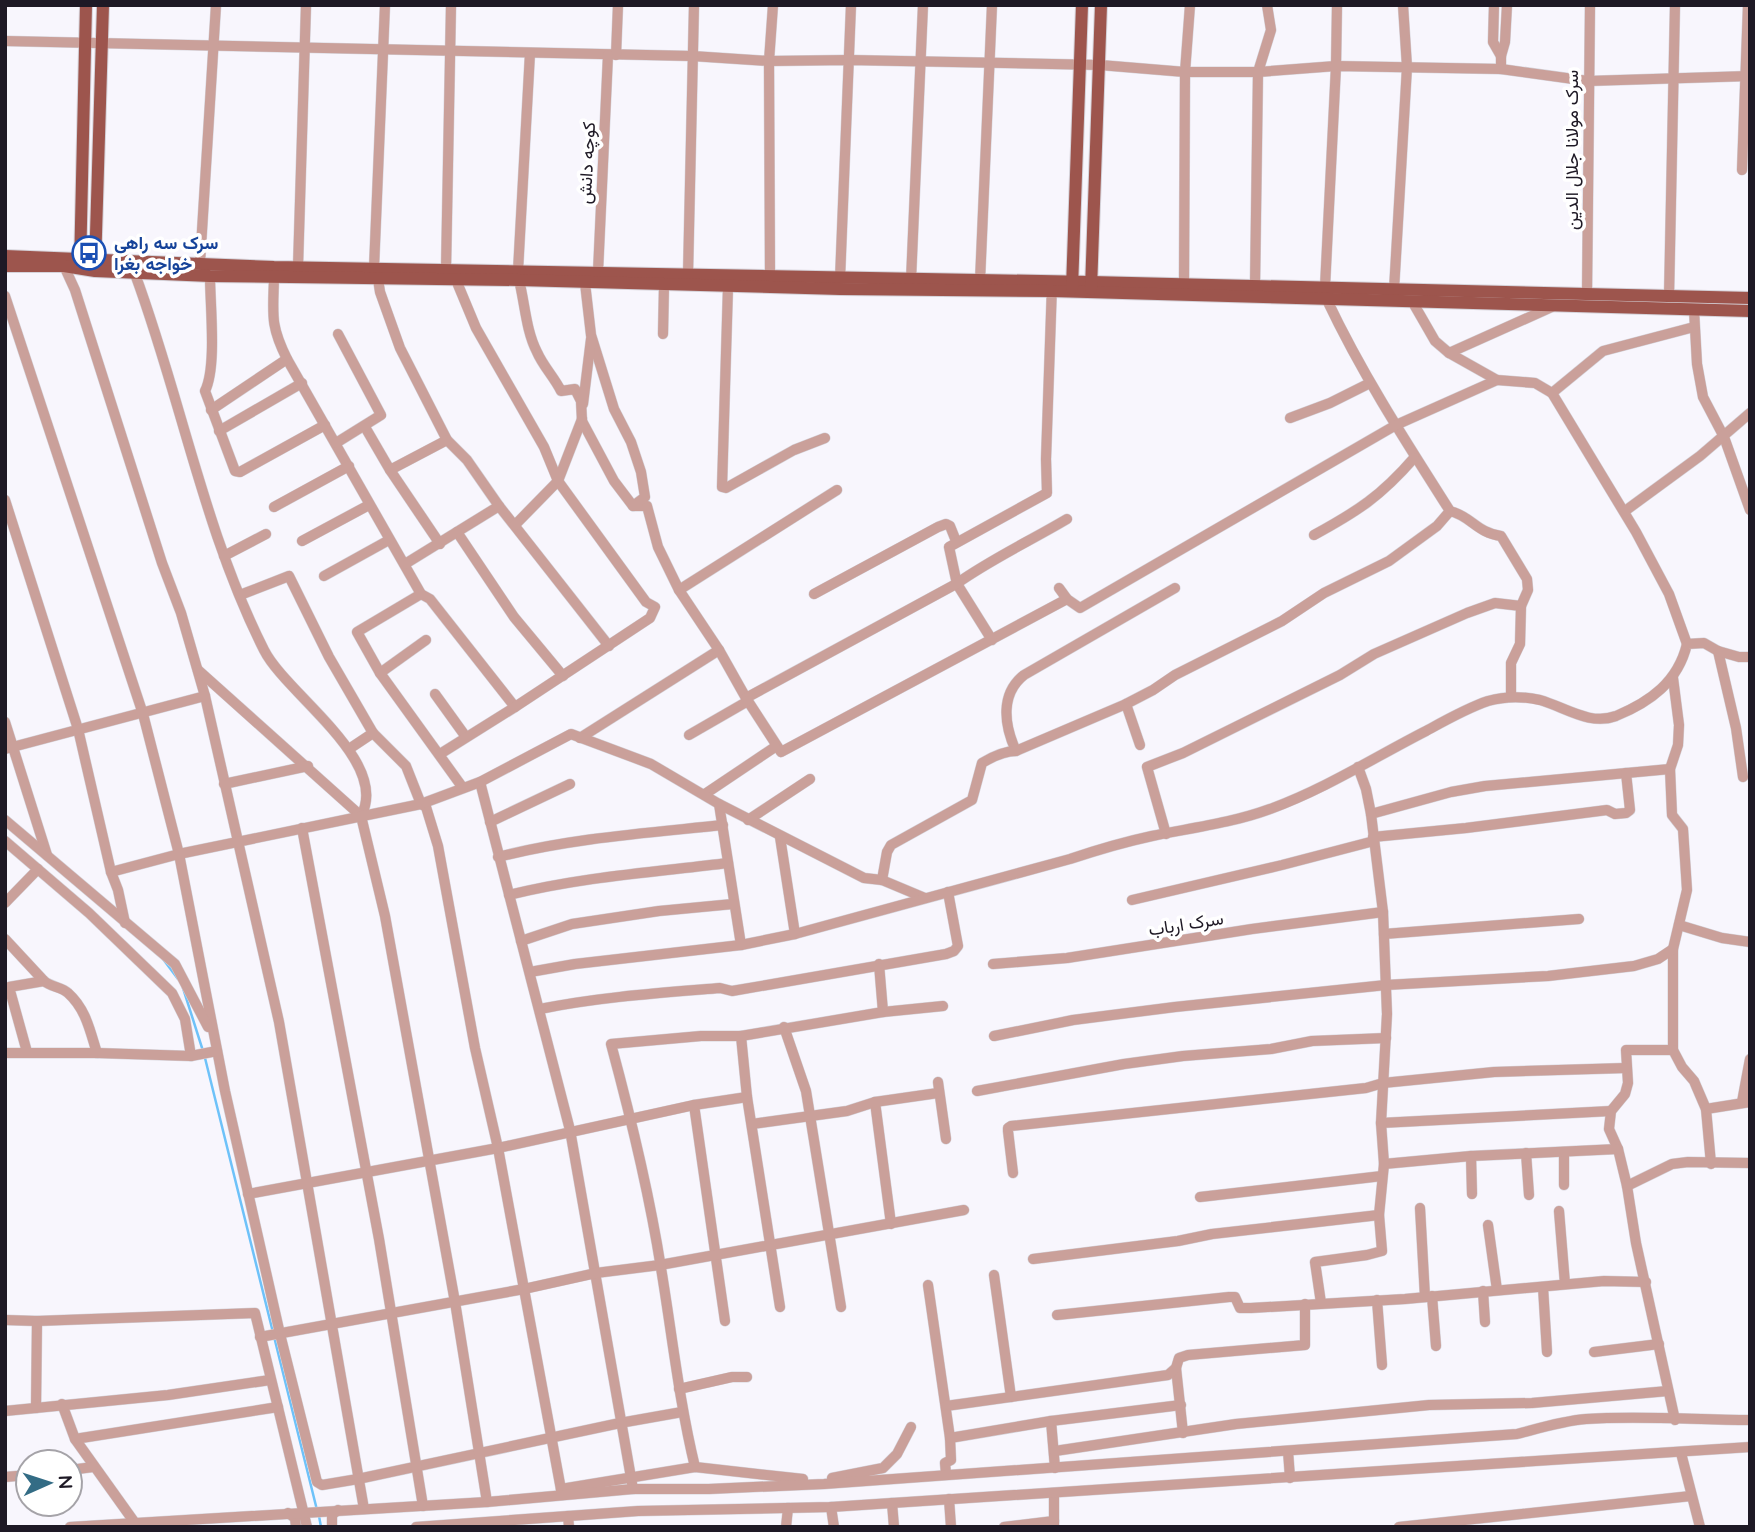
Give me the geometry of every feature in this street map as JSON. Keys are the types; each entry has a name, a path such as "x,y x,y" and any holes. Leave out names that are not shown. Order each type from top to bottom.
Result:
{"main road":[{"path":"80,264 86,5"},
{"path":"95,266 103,5"},
{"path":"1072,287 1082,5"},
{"path":"1091,287 1101,5"},
{"path":"5,256 95,266 135,274 274,278 446,270 585,283 664,286 1091,287 1326,294 1394,290 1694,310 1750,311"},
{"path":"95,266 200,263 298,267 456,280 598,272 980,281 1052,287"},
{"path":"5,266 80,264"},
{"path":"1091,287 1184,284 1255,286 1412,301 1555,301 1587,295 1750,299"}],"street":[{"path":"200,263 216,5"},
{"path":"298,267 306,5"},
{"path":"385,5 376,274 380,292 400,348 447,440 467,460 499,506 609,646"},
{"path":"446,270 451,5"},
{"name":"کوچه دانش","path":"598,272 612,55 618,5"},
{"path":"688,275 694,5"},
{"path":"770,276 769,61 773,5"},
{"path":"841,279 851,5"},
{"path":"911,280 923,5"},
{"path":"980,281 992,5"},
{"path":"1184,284 1185,72 1190,5"},
{"path":"1255,286 1258,72 1270,30 1267,5"},
{"path":"1337,5 1326,294 1370,383 1414,458 1450,511 1459,513 1483,532 1501,536 1527,579 1528,590 1521,606 1520,644 1511,663 1511,696"},
{"path":"1394,290 1407,67 1403,5"},
{"path":"1494,5 1493,42 1501,56"},
{"path":"1501,69 1507,5"},
{"name":"سرک مولانا جلال الدین","path":"1587,295 1590,5"},
{"path":"1669,297 1675,5"},
{"path":"1742,170 1748,76 1748,5"},
{"path":"5,41 692,56 769,61 1081,64 1185,72 1258,72 1336,66 1501,69 1588,80 1748,76"},
{"path":"530,53 518,275 529,330 537,354 561,391 575,389 581,401 582,421 614,481 633,506"},
{"path":"64,266 75,290 205,696 279,1022 364,1508"},
{"path":"135,274 224,556 240,595 265,653 349,749 362,771 365,808 361,816"},
{"path":"210,276 211,354 209,383 205,391 237,473 325,425"},
{"path":"274,278 272,322 277,339 369,505 421,594 430,599 515,707"},
{"path":"440,754 650,618 655,607 646,602 558,481 544,447 476,328 456,280"},
{"path":"585,283 591,335 614,409 631,442 641,472 645,497 633,506"},
{"path":"663,334 664,286"},
{"path":"728,287 722,487 726,488 794,450 825,438"},
{"path":"992,640 957,583 949,547 1047,493 1052,287"},
{"path":"5,296 143,714 179,854 248,1194 271,1335 317,1482 322,1485 358,1479 682,1412"},
{"path":"530,972 589,962 741,945 795,934 1070,859 1108,846 1197,828 1269,809 1486,702 1511,696 1538,700 1585,718 1612,717 1637,706 1662,690 1673,678 1685,656 1687,644 1669,594 1625,511 1592,463 1552,393 1535,383 1497,380 1449,353 1435,341 1412,301"},
{"path":"1449,353 1555,301"},
{"path":"1694,310 1703,397 1746,483 1750,510"},
{"path":"1552,393 1603,351 1694,327"},
{"path":"336,443 380,417 381,411 338,334"},
{"path":"515,525 558,481 582,421 591,335"},
{"path":"211,410 287,359"},
{"path":"1059,588 1080,608 1396,425 1497,380"},
{"path":"219,431 302,383"},
{"path":"1290,418 1330,403 1370,383"},
{"path":"1625,511 1749,418"},
{"path":"365,426 390,470 440,544"},
{"path":"390,470 447,440"},
{"path":"1314,535 1374,500 1414,458"},
{"path":"274,507 349,466"},
{"path":"679,590 837,490"},
{"path":"5,500 78,729 125,923"},
{"path":"302,541 369,505"},
{"path":"405,564 499,506"},
{"path":"633,506 647,506 658,547 679,590 719,650 780,752 1067,598"},
{"path":"882,880 887,852 891,845 972,800 982,763 1126,704 1185,670 1282,621 1324,593 1390,561 1437,526 1450,511"},
{"path":"689,735 957,583 984,564 1022,546 1067,519"},
{"path":"814,594 946,524 950,526 956,541"},
{"path":"457,533 514,617 563,676"},
{"path":"224,556 266,534"},
{"path":"324,576 389,540"},
{"path":"240,595 289,576 328,657 373,733 406,766 421,804 426,807 438,846 475,1048 498,1147 561,1492"},
{"path":"1016,751 1008,733 1005,712 1013,684 1024,675 1175,588"},
{"path":"421,594 357,632 380,673 463,788"},
{"path":"1166,834 1147,766 1183,753 1340,675 1374,654 1467,613 1495,603 1521,606"},
{"path":"380,673 426,640"},
{"path":"1687,644 1704,643 1718,651 1750,657"},
{"path":"580,738 719,650"},
{"path":"1718,651 1736,728 1743,777"},
{"path":"198,670 361,816 385,916 455,1302 487,1502"},
{"path":"1673,678 1679,724 1678,745 1670,769 1672,815 1683,829 1687,890 1674,948 1673,1049 1682,1067 1694,1081 1706,1109 1711,1164"},
{"path":"435,694 467,737"},
{"path":"9,749 205,696"},
{"path":"1126,704 1140,745"},
{"path":"5,722 9,749 48,858"},
{"path":"349,749 373,733"},
{"path":"111,872 179,854 421,804 480,782 571,734 651,764 748,820 864,878 882,880 925,898"},
{"path":"705,794 775,747"},
{"path":"224,784 308,766"},
{"path":"1321,1303 1315,1262 1380,1253 1382,1248 1378,1215 1384,1164 1381,1123 1386,1038 1383,912 1371,814 1358,767"},
{"path":"1371,814 1451,792 1485,786 1670,769"},
{"path":"1132,900 1269,869 1374,839 1607,810 1615,814 1626,813 1630,810 1626,774"},
{"path":"748,820 810,779"},
{"path":"480,782 570,1130 633,1489"},
{"path":"490,822 570,784"},
{"path":"719,804 741,945"},
{"path":"5,820 175,964 216,1045"},
{"path":"498,857 597,838 723,825"},
{"path":"302,828 393,1314 423,1506"},
{"path":"780,837 795,934"},
{"path":"5,841 89,913 172,993 185,1018 191,1056"},
{"path":"509,895 543,886 728,863"},
{"path":"5,903 38,869"},
{"path":"540,1009 636,995 720,988 732,991 954,951 958,946 948,892"},
{"path":"521,941 572,925 659,911 733,904"},
{"name":"سرک ارباب","path":"993,964 1067,958 1383,912"},
{"path":"1384,934 1579,919"},
{"path":"1679,925 1722,938 1750,942"},
{"path":"5,939 44,981 67,991 83,1011 97,1053"},
{"path":"994,1036 1073,1020 1386,985 1548,976 1634,966 1658,959 1674,948"},
{"path":"879,964 883,1012"},
{"path":"27,1052 7,987 44,981"},
{"path":"695,1467 682,1412 660,1265 632,1119 611,1044 701,1036 741,1036 883,1012 943,1006"},
{"path":"784,1027 806,1091 811,1115 841,1307"},
{"path":"741,1036 747,1097 780,1307"},
{"path":"976,1091 1148,1061 1271,1049 1312,1041 1386,1038"},
{"path":"5,1053 191,1056 216,1045"},
{"path":"1673,1049 1627,1049 1628,1083 1625,1094 1611,1111 1609,1129 1618,1149 1627,1186 1636,1243 1675,1420"},
{"path":"1706,1109 1746,1102 1750,1059"},
{"path":"1013,1173 1008,1128 1012,1126 1494,1072 1626,1068"},
{"path":"938,1082 946,1139"},
{"path":"752,1124 848,1111 875,1102 938,1093"},
{"path":"248,1194 498,1147 694,1105 747,1097"},
{"path":"875,1102 891,1223"},
{"path":"694,1105 725,1321"},
{"path":"1381,1123 1611,1111"},
{"path":"1384,1164 1471,1156 1618,1149"},
{"path":"1564,1152 1564,1185"},
{"path":"1526,1153 1529,1195"},
{"path":"1471,1156 1472,1194"},
{"path":"1627,1186 1672,1164 1750,1163"},
{"path":"1199,1196 1382,1176"},
{"path":"1420,1208 1428,1297 1436,1346"},
{"path":"271,1335 393,1314 596,1273 771,1246 964,1210"},
{"path":"1559,1211 1565,1284"},
{"path":"1033,1259 1178,1241 1212,1234 1378,1215"},
{"path":"1488,1225 1497,1290"},
{"path":"994,1275 1011,1397"},
{"path":"1057,1315 1229,1297 1235,1297 1240,1308 1428,1297 1604,1281 1646,1283"},
{"path":"928,1285 950,1438 951,1460 945,1463 946,1474"},
{"path":"1543,1287 1548,1352"},
{"path":"1483,1291 1485,1322"},
{"path":"1377,1300 1382,1365"},
{"path":"1183,1433 1176,1368 1179,1358 1305,1345 1305,1304"},
{"path":"5,1320 255,1313 271,1335 270,1380 307,1527"},
{"path":"36,1408 37,1321"},
{"path":"1594,1352 1659,1344"},
{"path":"946,1406 1168,1375 1176,1368"},
{"path":"679,1389 732,1377 747,1377"},
{"path":"5,1411 168,1395 270,1380"},
{"path":"1055,1451 1236,1424 1429,1405 1532,1403 1668,1391"},
{"path":"62,1404 75,1439 135,1523"},
{"path":"950,1438 1051,1421 1181,1405"},
{"path":"75,1439 278,1407"},
{"path":"561,1492 824,1484 1055,1468 1517,1434 1551,1424 1584,1420 1750,1420"},
{"path":"1051,1421 1055,1468"},
{"path":"70,1527 487,1502 561,1492 695,1467 823,1480 883,1468 897,1454 911,1427"},
{"path":"416,1527 568,1521 638,1511 831,1507 1750,1447"},
{"path":"1288,1451 1290,1478"},
{"path":"1681,1453 1700,1527"},
{"path":"84,1468 93,1467"},
{"path":"1003,1527 1054,1524 1054,1493"},
{"path":"1399,1527 1691,1496"},
{"path":"949,1499 951,1527"},
{"path":"892,1503 894,1527"},
{"path":"786,1527 788,1507"},
{"path":"831,1507 834,1527"},
{"path":"332,1527 332,1515 339,1510"},
{"path":"288,1513 295,1518 296,1527"}],"waterway":[{"path":"163,959 178,979"},
{"path":"183,988 203,1051"},
{"path":"205,1058 317,1510"},
{"path":"319,1516 321,1527"}],"place":[{"name":"سرک سه راهی خواجه بغرا","path":"89,253"}]}
